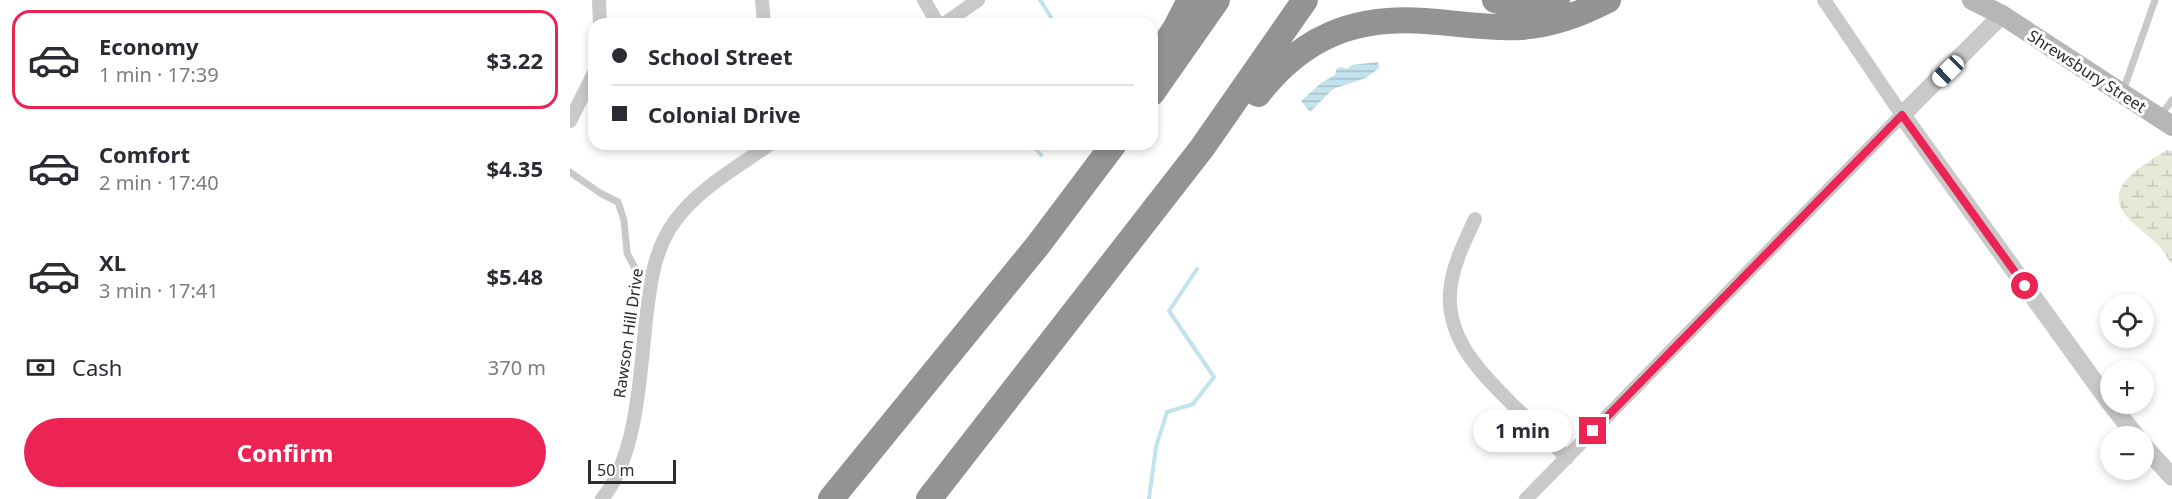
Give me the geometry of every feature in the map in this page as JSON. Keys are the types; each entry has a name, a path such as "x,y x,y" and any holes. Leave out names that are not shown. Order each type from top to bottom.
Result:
{"highway":[{"path":"1158,55 1190,0"},
{"path":"1158,84 1217,0"},
{"path":"929,499 1202,148 1305,0"},
{"path":"1495,0 1529,6 1557,0"},
{"path":"1202,148 1250,106 1284,64 1312,44 1338,31 1362,24 1389,21 1426,21 1501,27 1532,26 1576,14 1608,0"},
{"path":"1063,210 1081,174 1097,150"},
{"path":"831,499 971,328 1109,150"}],"main road":[{"name":"Shrewsbury Street","path":"1972,0 1996,8 2165,122"}],"street":[{"path":"599,0 600,18"},
{"path":"762,0 764,18"},
{"path":"924,0 934,18"},
{"path":"952,18 978,0"},
{"path":"1824,0 1902,115 2100,388"},
{"path":"1526,499 1902,115 1996,8"},
{"path":"570,121 588,85"},
{"name":"Rawson Hill Drive","path":"602,499 615,480 631,440 652,275 663,240 683,210 762,150"},
{"path":"1475,219 1456,261 1451,283 1450,305 1459,337 1481,373 1567,458"},
{"path":"2119,414 2128,426"},
{"path":"2154,457 2172,477"}],"lane":[{"path":"2122,93 2155,0"},
{"path":"2165,122 2172,100"},
{"path":"570,172 600,193 618,202 624,220 627,253 636,270 652,275"}],"green space":[{"path":"2167,150 2172,151 2172,265 2159,246 2126,216 2119,198 2121,188 2129,177"}],"water":[{"path":"1378,62 1379,68 1366,78 1333,89 1310,112 1301,101 1321,83 1335,75 1337,68 1347,69 1352,65"}],"waterway":[{"path":"1040,0 1051,18"},
{"path":"1037,150 1041,155"},
{"path":"1149,499 1156,447 1167,412 1193,404 1214,377 1169,311 1197,269"}],"route":[{"path":"1593,431 1902,115 2025,286"}]}
